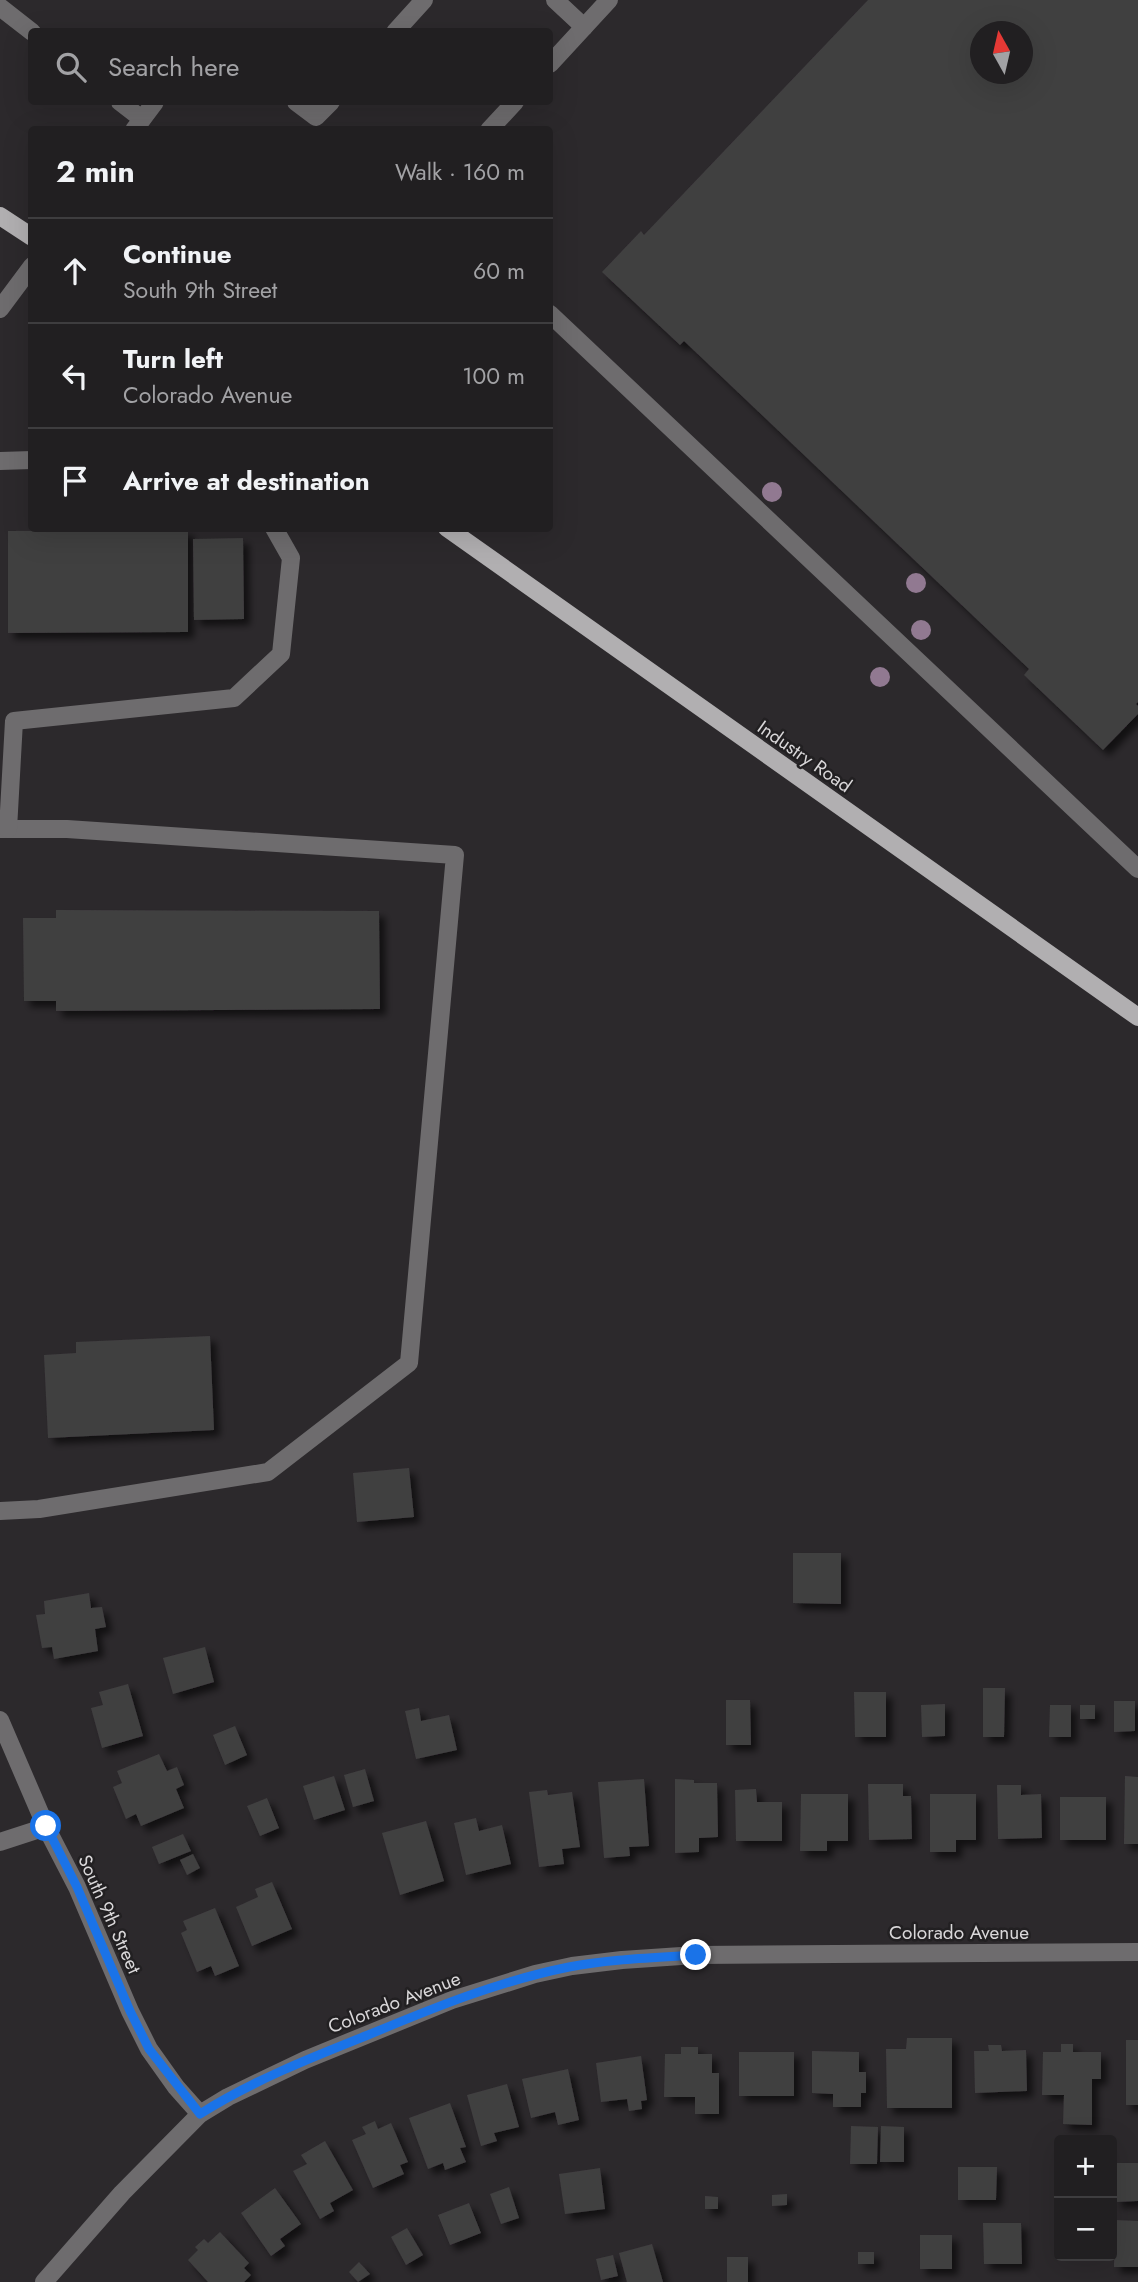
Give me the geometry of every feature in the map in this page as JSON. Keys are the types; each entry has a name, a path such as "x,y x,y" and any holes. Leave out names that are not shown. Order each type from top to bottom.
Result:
{"main road":[{"path":"0,216 28,234"},
{"name":"Industry Road","path":"453,532 1136,1010"}],"street":[{"path":"399,28 424,0"},
{"path":"555,0 584,27"},
{"path":"553,61 609,0"},
{"path":"0,7 28,29"},
{"path":"122,105 138,124 153,105"},
{"path":"300,105 316,117 328,105"},
{"path":"493,126 512,105"},
{"path":"0,310 28,272"},
{"path":"553,317 1138,869"},
{"path":"0,461 28,460"},
{"path":"0,1511 39,1509 268,1472 409,1363 455,855 66,829 4,829 7,721 234,698 281,654 291,558 276,532"},
{"name":"South 9th Street","path":"0,1720 149,2049 200,2114"},
{"path":"0,1842 46,1826"},
{"name":"Colorado Avenue","path":"44,2282 122,2193 200,2114 228,2097 305,2060 452,2000 535,1974 622,1960 696,1955 1138,1952"}],"building":[{"path":"868,0 1138,0 1138,714 1103,750 1024,675 1029,669 684,341 680,345 602,272 641,231 644,235"},
{"path":"8,531 188,532 188,632 8,633"},
{"path":"243,538 244,619 194,620 193,539"},
{"path":"56,910 379,911 380,1009 56,1011 56,1001 24,1001 23,918 56,918"},
{"path":"210,1336 214,1430 48,1438 44,1355 76,1353 76,1342"},
{"path":"409,1468 414,1517 357,1522 353,1473"},
{"path":"793,1553 841,1553 841,1604 793,1603"},
{"path":"89,1593 91,1608 102,1607 106,1627 95,1629 98,1651 54,1659 52,1647 42,1648 36,1615 45,1614 44,1601"},
{"path":"205,1647 214,1682 173,1694 163,1658"},
{"path":"128,1684 143,1736 102,1748 91,1708 103,1705 99,1692"},
{"path":"983,1688 1005,1688 1004,1737 983,1737"},
{"path":"854,1692 886,1692 886,1737 855,1737"},
{"path":"726,1700 750,1700 751,1745 726,1745"},
{"path":"1114,1701 1135,1701 1135,1731 1114,1732"},
{"path":"945,1704 945,1736 922,1737 921,1705"},
{"path":"1050,1705 1071,1705 1071,1737 1049,1737"},
{"path":"1080,1705 1095,1705 1095,1719 1080,1719"},
{"path":"419,1708 421,1721 449,1715 457,1750 416,1759 405,1711"},
{"path":"235,1726 247,1755 225,1765 213,1735"},
{"path":"159,1754 167,1771 177,1767 184,1785 176,1789 184,1808 141,1826 136,1814 126,1819 113,1787 122,1783 117,1771"},
{"path":"365,1769 374,1801 353,1807 344,1775"},
{"path":"334,1776 345,1810 314,1820 303,1786"},
{"path":"1125,1776 1138,1777 1138,1844 1124,1844"},
{"path":"644,1779 649,1846 629,1847 630,1856 604,1858 598,1782"},
{"path":"675,1779 694,1780 694,1783 717,1783 718,1837 699,1838 699,1852 675,1853"},
{"path":"868,1784 903,1784 903,1796 911,1796 912,1839 869,1840"},
{"path":"997,1785 1021,1785 1021,1795 1041,1794 1042,1838 998,1839"},
{"path":"756,1789 757,1802 782,1802 782,1841 736,1841 735,1790"},
{"path":"547,1790 548,1795 572,1792 580,1847 562,1849 564,1864 539,1867 529,1792"},
{"path":"801,1794 848,1794 848,1841 827,1841 827,1851 800,1851"},
{"path":"930,1794 976,1794 976,1840 956,1840 956,1852 930,1852"},
{"path":"1060,1797 1106,1797 1106,1840 1060,1840"},
{"path":"267,1798 279,1828 260,1836 247,1806"},
{"path":"476,1818 479,1831 502,1825 511,1864 466,1875 454,1823"},
{"path":"426,1821 444,1881 400,1895 382,1833"},
{"path":"183,1834 191,1851 159,1864 152,1847"},
{"path":"193,1854 200,1868 187,1875 180,1860"},
{"path":"272,1882 292,1929 252,1946 236,1907 258,1897 255,1889"},
{"path":"215,1908 239,1966 215,1976 211,1966 197,1972 181,1933 187,1930 183,1921"},
{"path":"907,2038 952,2038 952,2108 887,2108 886,2049 906,2049"},
{"path":"1126,2040 1138,2040 1138,2105 1126,2105"},
{"path":"1061,2044 1073,2044 1073,2052 1101,2052 1101,2079 1092,2079 1092,2125 1063,2124 1064,2095 1042,2095 1043,2052 1061,2052"},
{"path":"988,2045 1001,2045 1002,2051 1026,2050 1027,2091 975,2093 974,2051 989,2051"},
{"path":"681,2047 698,2047 698,2054 712,2054 712,2073 719,2073 719,2114 695,2114 695,2097 664,2097 665,2054 681,2054"},
{"path":"812,2051 859,2052 859,2072 866,2072 866,2093 861,2093 861,2107 833,2107 833,2094 812,2093"},
{"path":"739,2052 794,2052 794,2096 739,2096"},
{"path":"641,2056 647,2100 641,2101 642,2109 629,2111 627,2099 601,2102 596,2063"},
{"path":"568,2069 579,2120 558,2125 555,2112 531,2118 522,2079"},
{"path":"507,2084 519,2127 494,2133 497,2141 481,2146 467,2095"},
{"path":"450,2103 466,2147 460,2148 466,2162 445,2170 443,2163 428,2169 409,2118"},
{"path":"375,2121 378,2129 391,2123 408,2162 400,2165 404,2174 373,2188 352,2140 366,2134 362,2127"},
{"path":"851,2126 878,2127 877,2164 850,2164"},
{"path":"881,2126 904,2127 904,2162 880,2162"},
{"path":"325,2141 353,2190 330,2203 334,2211 320,2219 293,2171 307,2164 301,2155"},
{"path":"1117,2163 1138,2163 1138,2201 1117,2202"},
{"path":"958,2167 997,2167 996,2200 958,2200"},
{"path":"600,2168 605,2209 565,2214 559,2174"},
{"path":"509,2187 519,2218 501,2224 490,2194"},
{"path":"275,2188 301,2224 280,2239 285,2246 271,2256 241,2213"},
{"path":"787,2194 787,2205 772,2206 772,2195"},
{"path":"705,2196 718,2197 718,2209 705,2209"},
{"path":"469,2203 481,2233 450,2245 438,2215"},
{"path":"1117,2220 1138,2221 1138,2267 1114,2267 1114,2261 1117,2261"},
{"path":"983,2223 1021,2223 1022,2264 984,2264"},
{"path":"407,2228 423,2255 406,2265 391,2237"},
{"path":"220,2232 249,2263 244,2268 251,2275 244,2282 208,2282 188,2260 198,2250 195,2247 204,2239 208,2243"},
{"path":"920,2235 952,2235 952,2269 920,2269"},
{"path":"652,2244 663,2282 627,2282 619,2253"},
{"path":"858,2252 874,2252 874,2264 858,2264"},
{"path":"613,2255 618,2276 601,2280 596,2259"},
{"path":"727,2257 748,2257 748,2282 727,2282"},
{"path":"359,2262 370,2274 358,2282 349,2272"}],"route":[{"path":"46,1826 77,1887 149,2049 176,2087 200,2114 228,2097 305,2060 452,2000 535,1974 572,1966 696,1955"}]}
